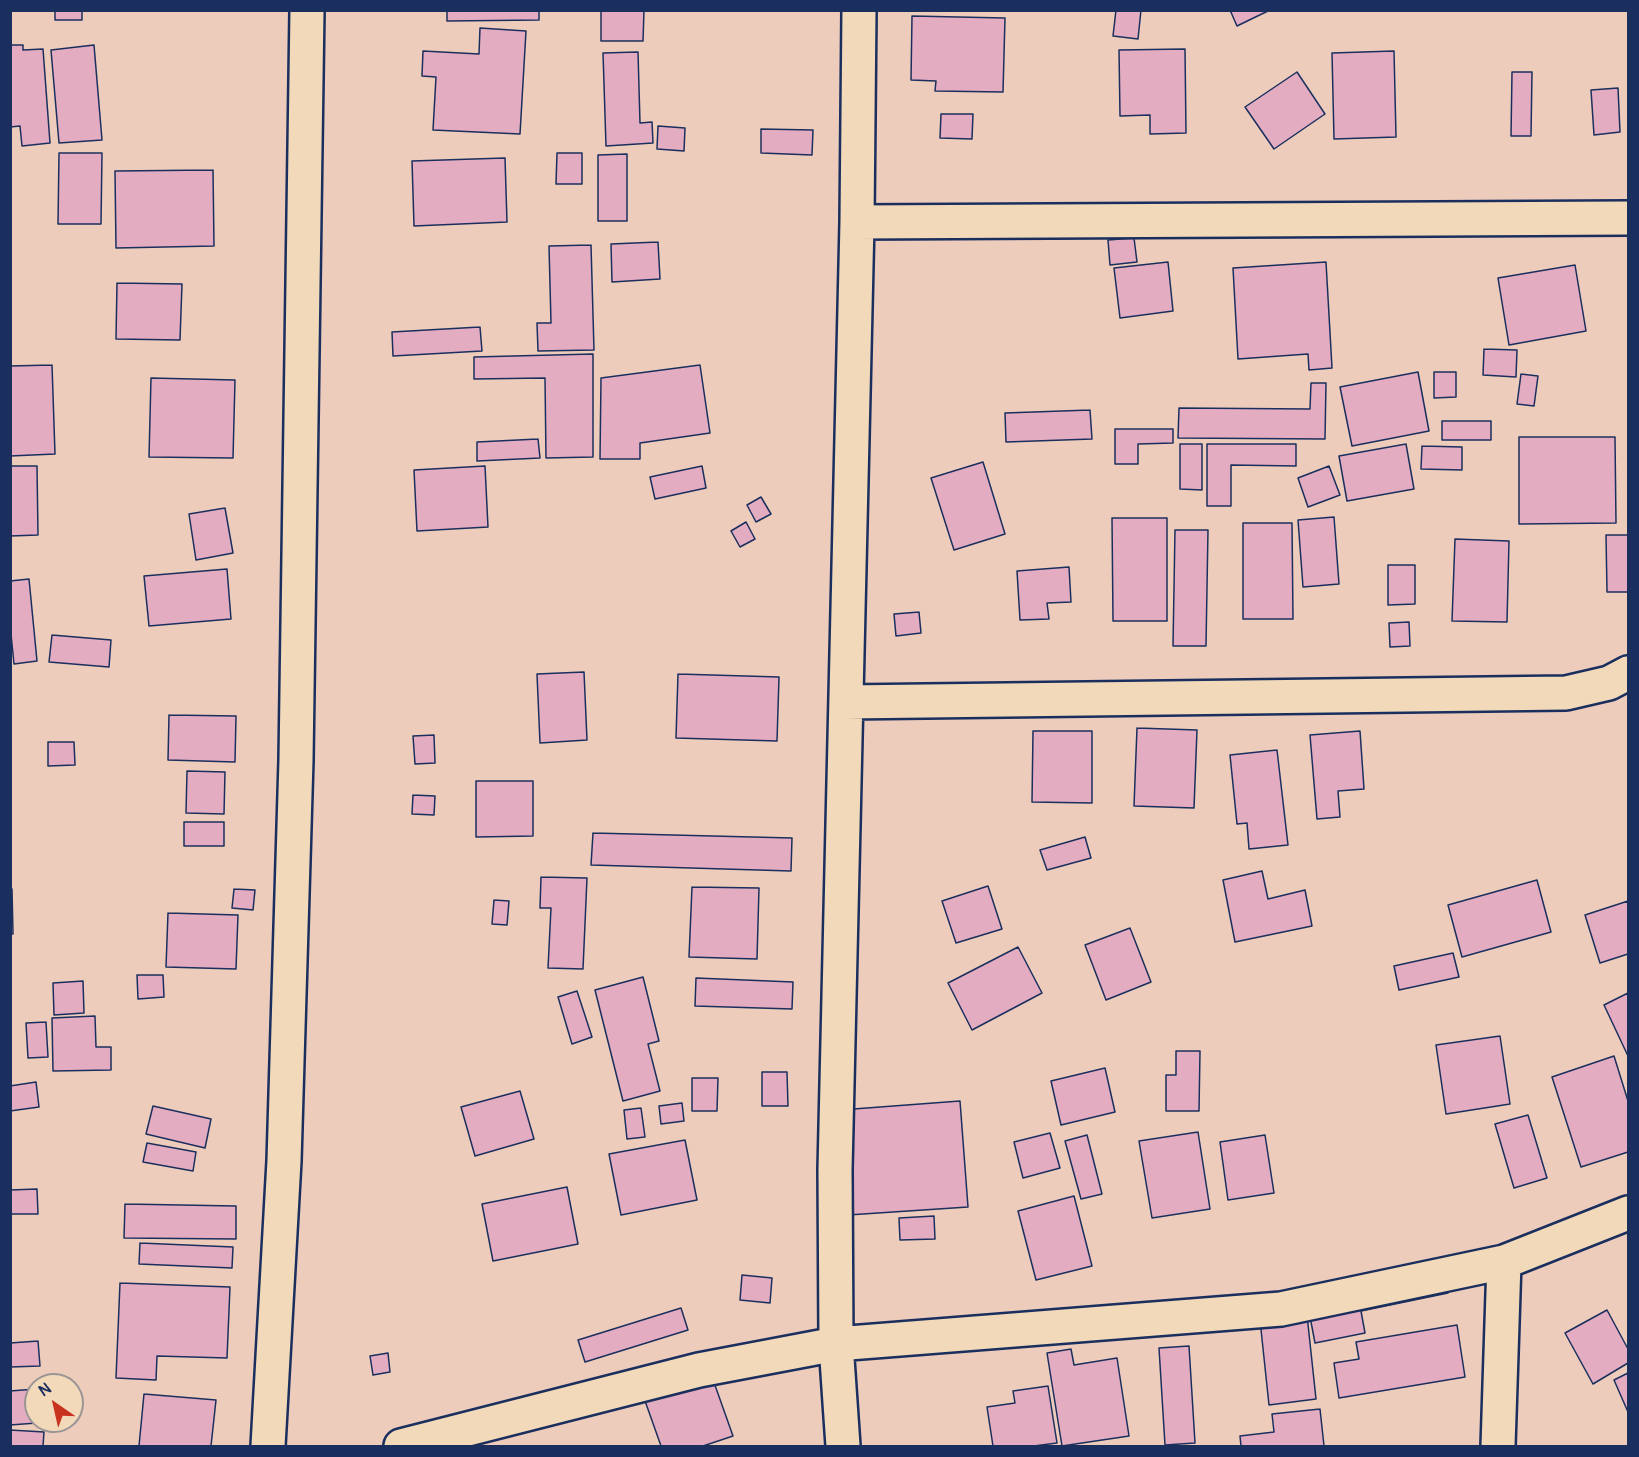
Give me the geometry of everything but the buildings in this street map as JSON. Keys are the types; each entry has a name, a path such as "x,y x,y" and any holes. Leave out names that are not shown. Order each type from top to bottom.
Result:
{"street":[{"path":"268,1446 284,1161 296,760 307,10"},
{"path":"843,1446 836,1344 835,1169 857,222 859,10"},
{"path":"857,222 1629,218"},
{"path":"846,702 1566,693 1609,683 1629,673"},
{"path":"401,1446 699,1370 836,1344 1281,1309 1504,1262 1629,1213"},
{"path":"1498,1446 1504,1262"}]}
